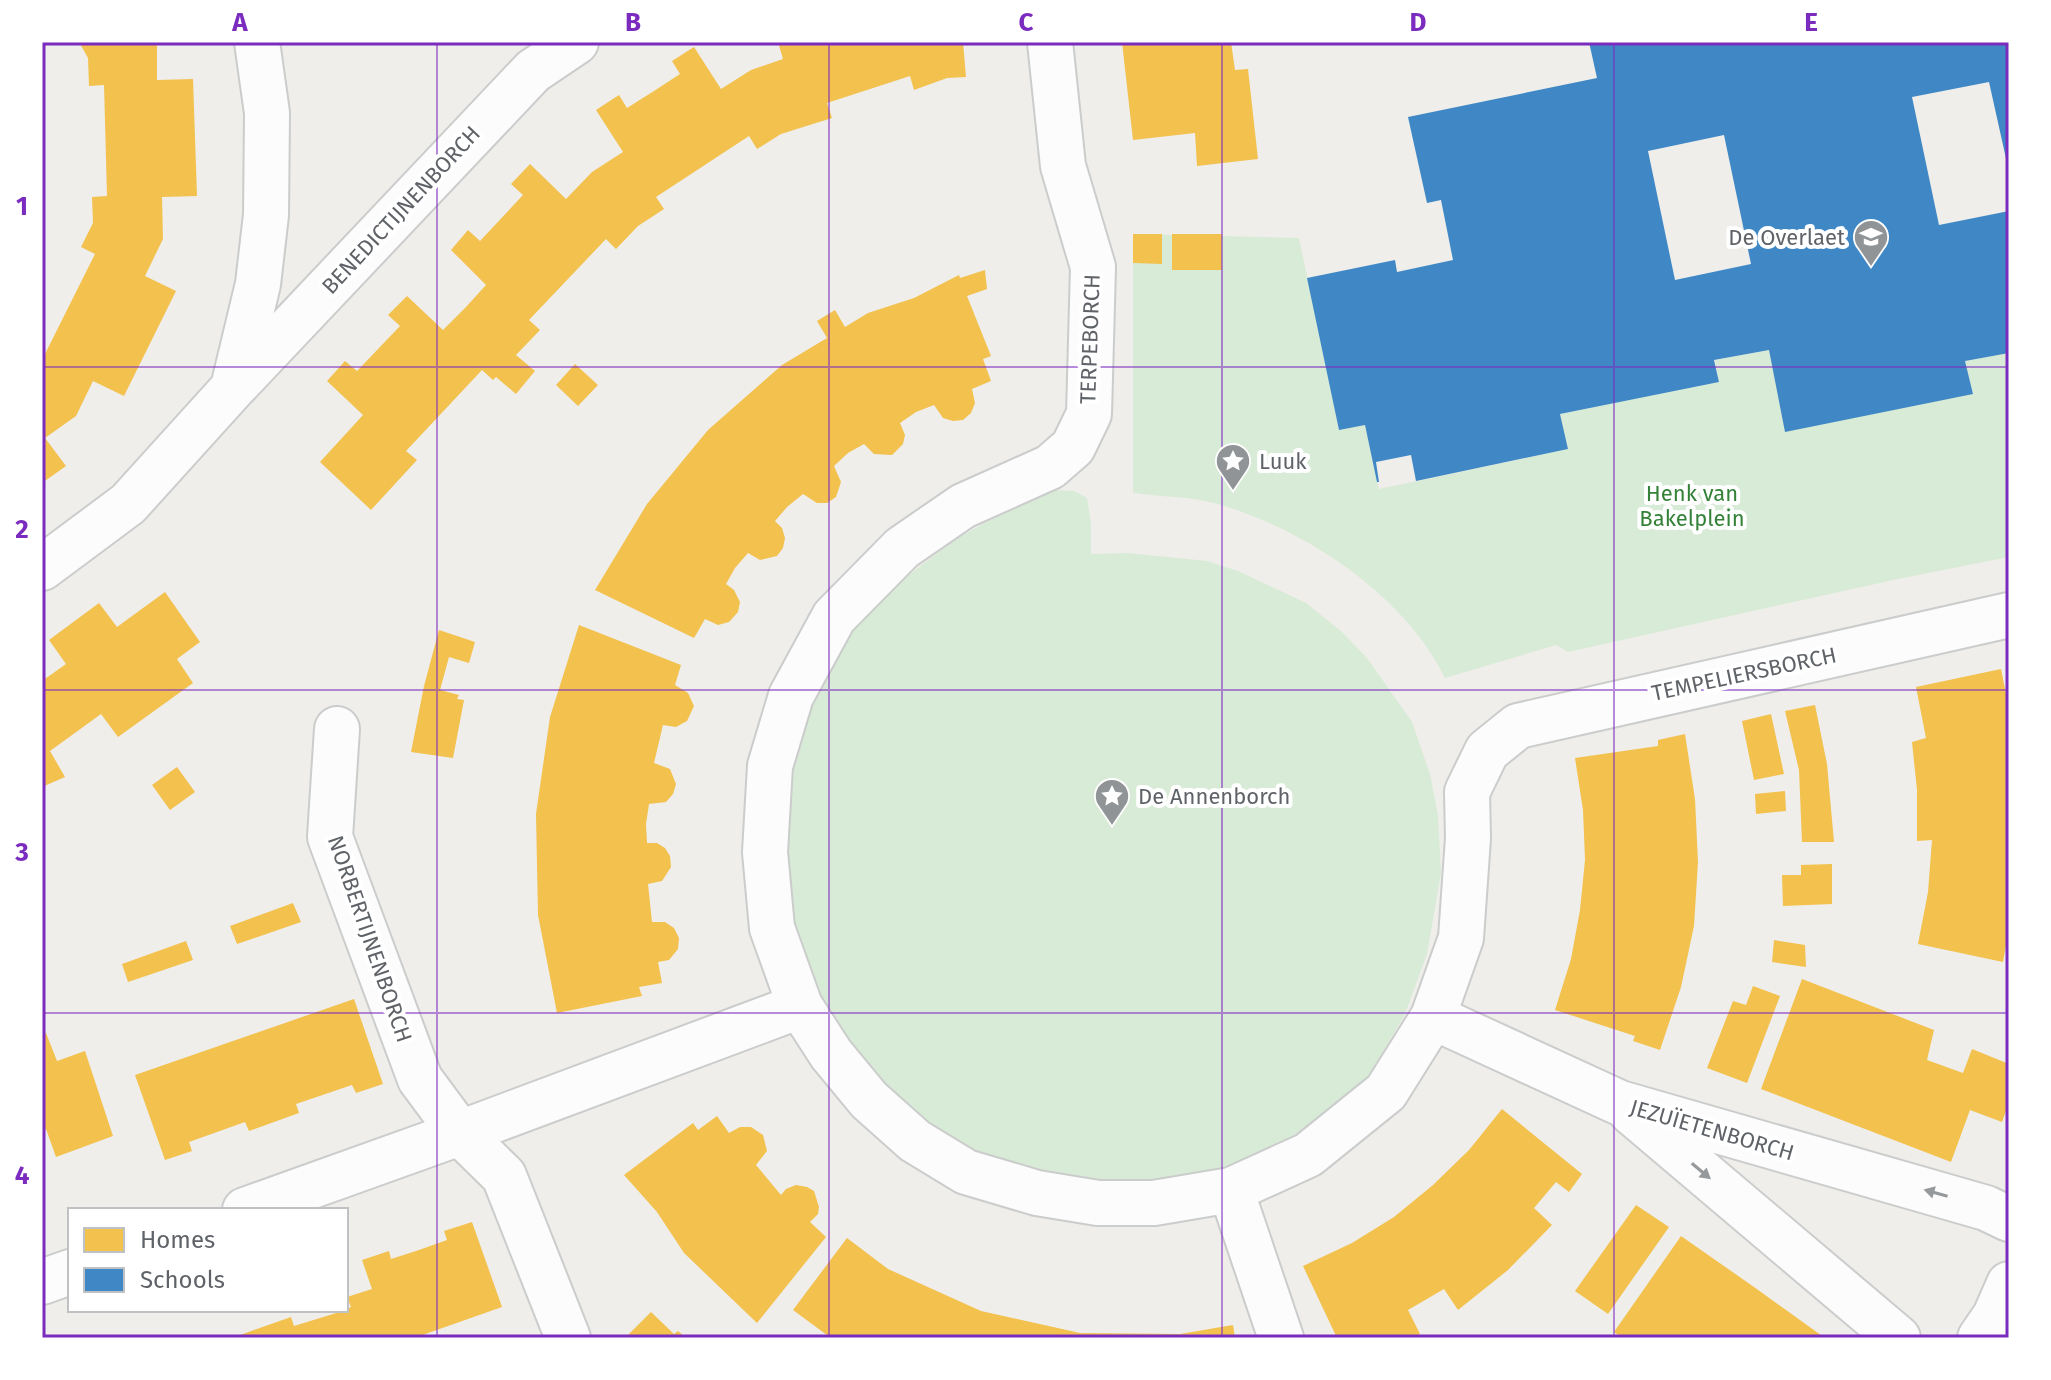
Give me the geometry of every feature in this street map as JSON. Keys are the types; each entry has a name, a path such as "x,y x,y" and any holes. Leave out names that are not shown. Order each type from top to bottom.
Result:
{"street":[{"name":"BENEDICTIJNENBORCH","path":"233,388 258,284 266,215 267,113 257,42"},
{"name":"BENEDICTIJNENBORCH","path":"42,568 128,504 233,388 533,71 576,42"},
{"name":"TERPEBORCH","path":"800,1006 772,928 765,852 770,766 791,696 834,617 902,548 963,506 1050,467 1073,447 1089,410 1093,267 1063,166 1050,42"},
{"name":"TEMPELIERSBORCH","path":"1433,1017 1461,938 1468,838 1467,792 1487,751 1518,726 2009,615"},
{"name":"NORBERTIJNENBORCH","path":"337,729 330,837 420,1079 460,1133 504,1176 568,1338"},
{"path":"251,1208 800,1006 831,1054 869,1100 915,1141 966,1172 1037,1193 1098,1203 1154,1203 1231,1190 1308,1155 1386,1092 1433,1017 1620,1103"},
{"name":"JEZUÏETENBORCH","path":"1620,1103 1986,1208 2009,1219"},
{"name":"JEZUÏETENBORCH","path":"1620,1103 1898,1338"},
{"path":"1231,1190 1281,1338"},
{"path":"42,1282 68,1273"},
{"path":"1980,1338 1995,1316 2009,1284"}],"green space":[{"name":"Henk van Bakelplein","path":"1133,234 1299,238 1339,429 1365,425 1379,489 1568,449 1560,414 1719,382 1715,360 1769,350 1785,431 1973,393 1965,361 2009,353 2009,557 1568,652 1556,645 1445,678 1405,619 1349,569 1317,548 1251,515 1218,504 1133,493"},
{"name":"De Annenborch","path":"1053,490 1074,491 1087,498 1091,554 1128,553 1207,561 1238,571 1306,603 1341,631 1367,658 1412,722 1430,774 1438,815 1441,873 1427,954 1405,1014 1369,1076 1317,1119 1267,1154 1222,1170 1168,1181 1115,1185 1014,1169 960,1146 912,1115 872,1078 818,998 799,951 785,894 790,776 802,726 841,645 871,608 952,542"}],"building: Homes":[{"path":"79,42 157,42 157,80 193,79 197,196 162,197 163,239 145,276 176,291 124,396 93,381 76,416 45,438 66,466 42,483 42,353 45,354 95,254 81,247 93,223 92,197 107,196 104,85 89,86 88,58"},
{"path":"778,42 963,42 966,77 947,78 914,90 910,76 827,103 832,118 781,134 757,149 749,136 656,197 664,209 638,226 616,249 606,239 529,320 540,330 516,355 535,371 516,394 482,370 406,451 417,460 371,510 320,462 363,415 327,381 345,361 357,371 400,326 388,315 407,296 443,330 466,307 486,285 451,250 468,230 480,241 523,195 511,184 530,164 566,199 592,172 623,152 596,110 619,95 627,108 654,91 680,74 672,61 694,47 721,89 751,70 783,59"},
{"path":"1122,42 1231,42 1235,70 1248,69 1258,159 1197,166 1195,133 1133,140"},
{"path":"1133,234 1162,234 1162,264 1133,263"},
{"path":"1172,234 1222,234 1222,270 1172,270"},
{"path":"985,270 987,289 967,296 991,356 983,359 991,381 972,389 975,403 971,413 963,420 953,421 943,418 934,405 900,423 905,435 903,444 892,455 874,454 864,444 848,453 834,466 841,482 836,497 827,503 817,503 803,494 775,521 782,528 785,538 777,556 760,560 748,553 735,568 726,584 734,590 740,602 738,612 729,622 718,625 705,619 694,638 595,590 647,504 708,430 782,365 827,338 817,321 835,310 845,327 868,313 914,298 959,275 960,278"},
{"path":"575,364 598,385 578,406 556,385"},
{"path":"165,592 200,642 177,659 193,683 118,737 101,714 50,751 65,777 42,787 42,681 66,664 49,640 99,603 117,627"},
{"path":"579,625 681,665 675,685 688,693 694,706 687,721 676,727 663,725 654,763 670,769 676,784 666,802 649,804 646,824 647,843 657,843 665,848 671,867 662,881 648,884 652,922 665,922 674,928 679,938 678,949 669,960 658,962 662,983 639,987 642,996 557,1013 538,915 536,814 550,717"},
{"path":"439,630 475,642 469,663 449,657 440,690 459,695 457,699 464,700 453,758 411,752"},
{"path":"2001,669 2009,708 2009,929 2003,962 1918,944 1928,892 1932,840 1917,841 1917,790 1912,742 1926,738 1916,687"},
{"path":"1815,705 1827,764 1834,842 1802,842 1799,770 1785,711"},
{"path":"1771,714 1784,774 1754,780 1742,721"},
{"path":"1685,734 1695,799 1698,862 1694,926 1681,987 1660,1050 1633,1041 1635,1036 1555,1010 1571,959 1585,860 1583,810 1575,758 1658,746 1658,740"},
{"path":"177,767 195,792 170,810 152,785"},
{"path":"1785,791 1786,811 1756,814 1755,794"},
{"path":"1832,864 1832,904 1783,906 1782,875 1801,875 1801,865"},
{"path":"293,903 301,922 237,944 230,926"},
{"path":"1774,940 1805,945 1806,967 1772,962"},
{"path":"186,941 193,960 128,982 122,964"},
{"path":"1802,979 1934,1030 1927,1060 1963,1073 1972,1049 2009,1064 2009,1103 2002,1122 1970,1110 1951,1162 1761,1089"},
{"path":"1753,986 1780,996 1747,1083 1707,1068 1733,1001 1746,1005"},
{"path":"354,999 383,1084 356,1093 352,1085 296,1104 299,1113 249,1131 245,1122 189,1142 192,1151 165,1160 135,1075"},
{"path":"46,1033 57,1061 85,1051 113,1136 56,1157 46,1129 42,1130 42,1035"},
{"path":"1502,1109 1582,1174 1569,1192 1556,1182 1534,1208 1552,1225 1508,1270 1458,1310 1444,1289 1408,1310 1420,1334 1412,1338 1337,1338 1303,1266 1352,1243 1394,1217 1469,1150"},
{"path":"717,1116 729,1133 740,1127 751,1127 763,1135 767,1151 756,1165 781,1195 796,1185 814,1191 819,1207 818,1214 810,1222 826,1237 757,1323 684,1253 657,1212 624,1175 693,1123 698,1130"},
{"path":"1636,1205 1669,1227 1608,1314 1575,1291"},
{"path":"472,1222 502,1307 414,1338 241,1338 240,1335 291,1317 294,1326 348,1312 351,1307 348,1297 372,1289 362,1260 389,1251 391,1259 419,1250 447,1240 444,1231"},
{"path":"1681,1236 1825,1338 1623,1338 1614,1332"},
{"path":"847,1238 888,1269 981,1311 1080,1333 1180,1334 1233,1325 1235,1338 831,1338 793,1310"},
{"path":"651,1312 674,1334 678,1331 686,1338 632,1338 628,1335"}],"building: Schools":[{"name":"De Overlaet","path":"1589,42 2009,42 2009,172 1989,82 1912,97 1939,225 2009,211 2009,353 1965,361 1973,394 1785,432 1769,350 1714,360 1719,382 1560,414 1568,449 1416,481 1411,455 1376,462 1377,482 1365,425 1339,430 1307,278 1395,260 1397,272 1453,260 1441,200 1427,203 1408,117 1597,78","holes":["1724,135 1751,264 1675,280 1648,151"]}],"place":[{"name":"De Overlaet","path":"1871,268"},
{"name":"Luuk","path":"1233,492"},
{"name":"De Annenborch","path":"1112,827"}]}
